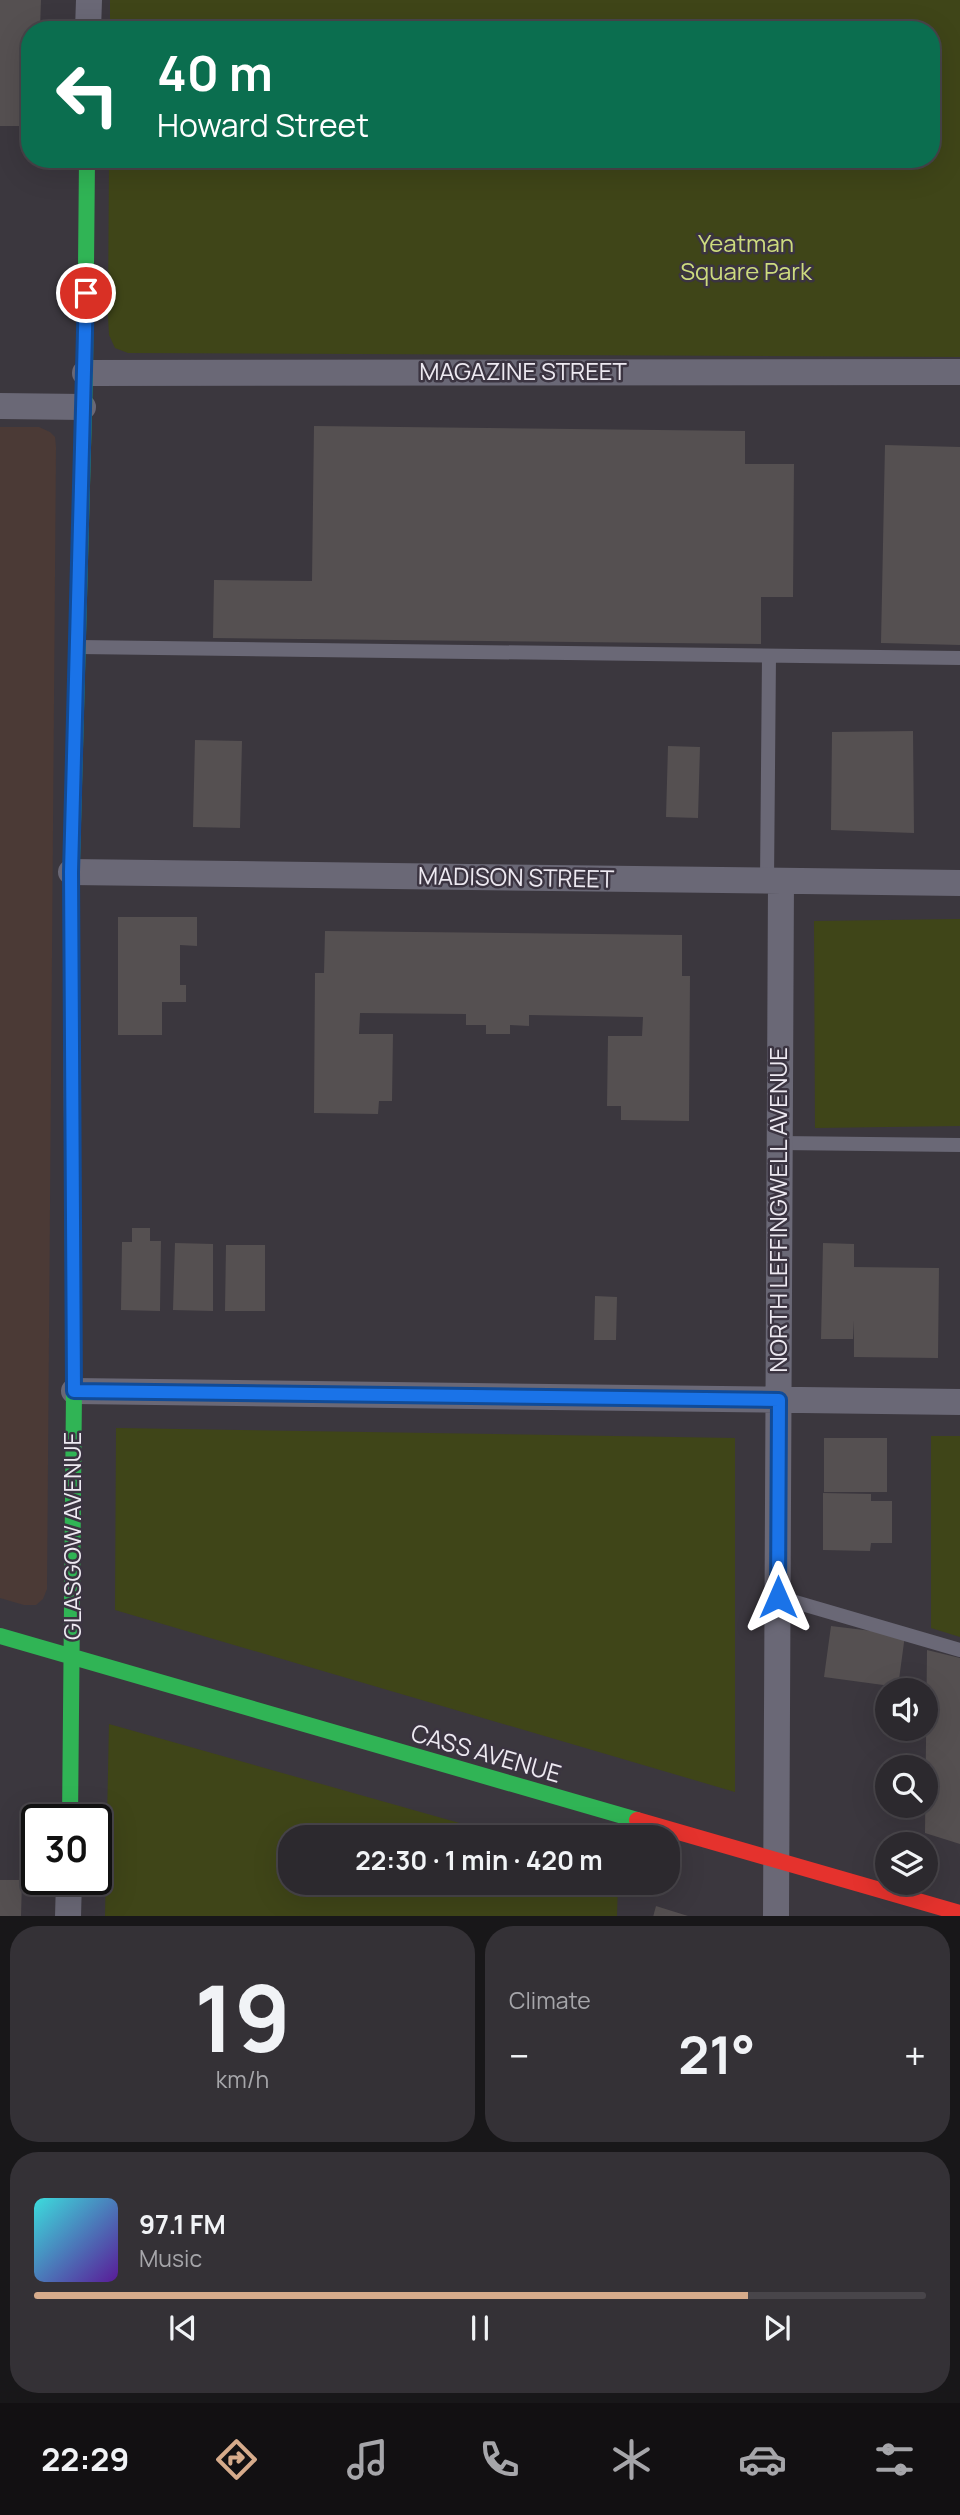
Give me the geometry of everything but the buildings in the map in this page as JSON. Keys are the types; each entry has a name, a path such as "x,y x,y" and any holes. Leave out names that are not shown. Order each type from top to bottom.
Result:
{"street":[{"path":"88,21 89,0"},
{"name":"GLASGOW AVENUE","path":"69,1804 74,1391 71,872 85,373 87,168"},
{"name":"MAGAZINE STREET","path":"85,373 960,372"},
{"path":"0,406 83,407"},
{"name":"MADISON STREET","path":"71,872 960,883"},
{"name":"NORTH LEFFINGWELL AVENUE","path":"774,881 780,1143 776,1916"},
{"path":"74,1391 960,1402"},
{"name":"CASS AVENUE","path":"0,1636 960,1913"},
{"path":"68,1916 69,1895"}],"lane":[{"path":"77,647 960,658"},
{"path":"769,656 774,881"},
{"path":"780,1143 960,1145"},
{"path":"778,1597 960,1650"}],"shaded area":[{"path":"0,427 39,427 55,437 56,447 47,1589 43,1599 36,1605 24,1605 0,1598"}],"green space":[{"name":"Yeatman Square Park","path":"110,0 960,0 960,357 128,353 115,348 109,335 109,168 940,168 940,21 110,21"},
{"path":"960,919 960,1126 815,1128 814,921"},
{"path":"116,1428 735,1438 735,1792 115,1610"},
{"path":"931,1436 960,1436 960,1637 931,1628"},
{"path":"109,1724 467,1825 278,1825 278,1895 618,1895 617,1916 105,1916 105,1895 112,1895 112,1804 107,1804"}],"traffic: fast":[{"path":"71,899 85,373 87,168"},
{"path":"70,1804 74,1391 72,1126"},
{"path":"0,1636 637,1820"}],"traffic: slow":[{"path":"71,899 72,1126"}],"traffic: jam":[{"path":"637,1820 960,1913"}],"route":[{"path":"86,293 71,872 74,1391 779,1400 778,1597"}]}
